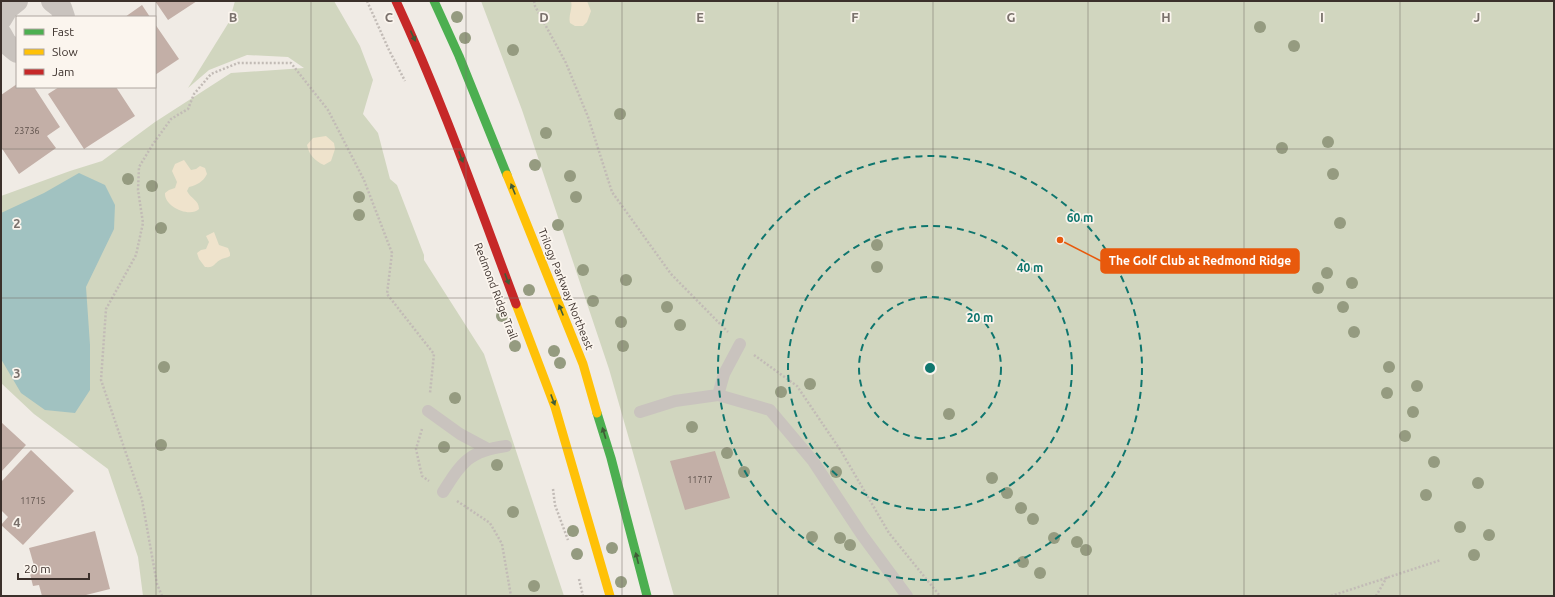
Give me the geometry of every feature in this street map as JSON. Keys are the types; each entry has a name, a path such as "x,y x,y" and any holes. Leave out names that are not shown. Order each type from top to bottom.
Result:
{"street":[{"path":"1,19 7,9 17,1"},
{"path":"52,1 61,8 64,16"},
{"path":"396,1 419,50 448,123 555,407 610,596"},
{"name":"Trilogy Parkway Northeast","path":"434,1 459,56 583,364 612,458 647,596"},
{"path":"1,34 6,43 16,51"}],"lane":[{"path":"718,395 724,374 740,344"},
{"path":"640,412 675,401 718,395 770,410 813,460 862,535 907,596"},
{"path":"428,411 460,434 488,449"},
{"path":"443,492 453,476 469,457 488,449 506,446"}],"path":[{"path":"367,1 388,50 406,84"},
{"path":"534,1 535,6 566,63 585,110 612,192 671,274 740,344 797,386 841,451 889,533 940,596"},
{"path":"162,596 157,584 142,500 101,380 106,309 136,255 143,223 138,190 139,167 171,119 188,109 194,94 211,74 238,63 291,63 328,110 364,180 392,253 387,294 434,354 428,411 416,449 422,476 443,492 490,523 502,544 511,596"},
{"path":"553,483 555,505 570,545"},
{"path":"1331,596 1339,595 1441,560"},
{"path":"578,574 583,596"},
{"path":"1376,596 1388,577"}],"green space":[{"path":"235,1 334,1 360,46 373,80 363,114 378,133 390,179 397,185 424,255 424,260 484,354 564,596 143,596 138,557 108,469 34,414 1,383 1,196 102,161 155,122 231,73 304,68 288,57 247,55 209,70 188,88 229,22"},
{"path":"481,1 1554,1 1554,596 674,596 609,369 522,110"}],"sand":[{"path":"571,1 587,1 591,11 587,22 583,26 575,26 570,23"},
{"path":"326,136 334,143 335,149 331,161 324,165 313,157 309,152 307,145 313,138"},
{"path":"184,160 191,170 200,166 205,168 207,174 202,181 189,187 187,191 199,206 199,209 190,212 184,212 173,207 166,198 165,193 175,188 177,182 172,171 175,164"},
{"path":"214,232 219,245 228,248 230,256 220,260 212,266 205,267 199,259 197,253 206,249 209,242 206,236"}],"water":[{"path":"79,173 105,185 115,205 114,229 86,287 90,345 90,390 75,413 45,410 21,393 1,359 1,213 44,193"}],"building":[{"path":"155,1 197,1 168,20"},
{"path":"142,5 149,16 126,16"},
{"path":"156,25 179,59 156,74"},
{"path":"16,85 16,88 35,88 60,127 47,136 56,148 19,174 1,147 1,95"},
{"path":"57,88 117,88 135,116 84,149 48,94"},
{"path":"1,422 26,445 1,472"},
{"path":"31,450 74,491 23,545 1,525 8,517 1,510 1,482"},
{"path":"715,451 730,498 685,510 670,461"},
{"path":"95,531 110,589 82,596 42,596 39,585 33,586 29,570 35,569 29,548"}],"traffic: fast":[{"path":"434,1 459,56 507,175"},
{"path":"597,413 611,458 647,596"}],"traffic: slow":[{"path":"507,175 583,364 597,413"},
{"path":"516,304 555,407 610,596"}],"traffic: jam":[{"path":"396,1 429,76 516,304"}],"place":[{"name":"The Golf Club at Redmond Ridge","path":"1060,240"}]}
